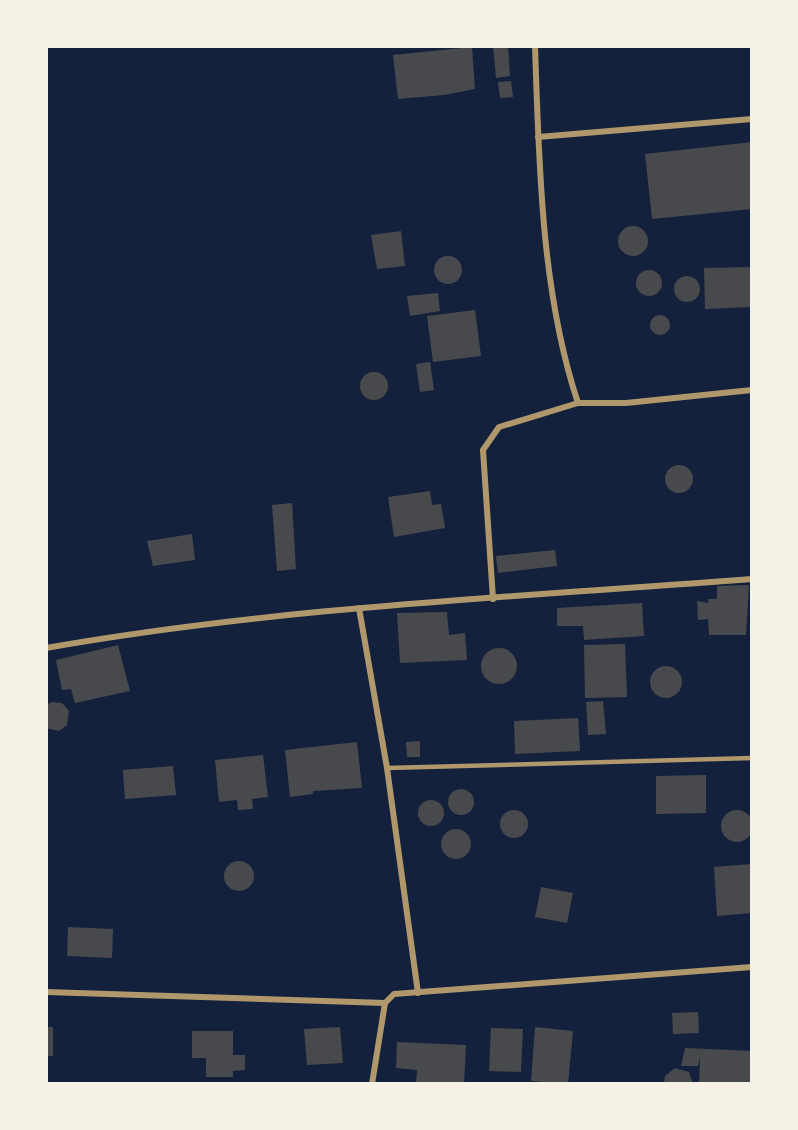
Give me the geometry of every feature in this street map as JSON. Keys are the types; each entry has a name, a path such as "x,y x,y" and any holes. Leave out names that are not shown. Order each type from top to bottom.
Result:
{"street":[{"path":"535,46 538,136 554,312 564,359 578,404"},
{"path":"538,136 752,119"},
{"path":"493,599 483,450 499,427 578,404 626,403 752,390"},
{"path":"46,648 145,631 359,608 752,579"},
{"path":"359,608 387,768 418,993"},
{"path":"372,1083 385,1003 394,994 752,967"},
{"path":"46,992 385,1003"}],"lane":[{"path":"387,768 752,758"}],"building":[{"path":"493,46 508,46 510,76 496,78"},
{"path":"472,47 475,89 444,95 398,99 393,55"},
{"path":"511,81 513,97 500,98 498,82"},
{"path":"752,142 752,209 652,219 645,154"},
{"path":"633,226 639,227 647,235 647,247 639,255 633,256 627,255 619,247 618,241 619,235 627,227"},
{"path":"401,231 405,266 377,269 371,235"},
{"path":"448,256 458,260 462,270 458,280 448,284 438,280 434,270 438,260"},
{"path":"752,267 752,307 705,309 704,268"},
{"path":"649,270 658,274 662,283 658,292 649,296 640,292 636,283 640,274"},
{"path":"687,276 696,280 700,289 696,298 687,302 678,298 674,289 678,280"},
{"path":"438,293 440,311 410,316 407,296"},
{"path":"475,310 481,356 433,362 427,316"},
{"path":"660,315 667,318 670,325 667,332 660,335 653,332 650,325 653,318"},
{"path":"430,362 434,390 420,392 416,364"},
{"path":"374,372 384,376 388,386 384,396 374,400 364,396 360,386 364,376"},
{"path":"679,465 689,469 693,479 689,489 679,493 669,489 665,479 669,469"},
{"path":"430,491 432,505 441,504 445,528 394,537 388,497"},
{"path":"292,503 296,569 277,571 272,505"},
{"path":"192,534 195,560 153,566 147,541"},
{"path":"555,550 557,566 498,573 496,556"},
{"path":"749,585 746,635 709,635 708,619 698,620 697,601 709,603 708,599 717,599 717,586"},
{"path":"642,603 644,636 584,640 583,626 557,626 557,608"},
{"path":"447,612 449,635 465,633 467,660 400,663 397,613"},
{"path":"625,644 627,697 585,698 584,645"},
{"path":"118,645 130,691 75,703 71,689 62,690 56,660"},
{"path":"499,648 512,653 517,666 512,679 499,684 486,679 481,666 486,653"},
{"path":"666,666 677,671 682,682 677,693 666,698 655,693 650,682 655,671"},
{"path":"603,701 606,734 588,735 586,702"},
{"path":"52,702 62,703 69,711 67,725 59,731 46,728 46,705"},
{"path":"578,718 580,751 515,754 514,721"},
{"path":"420,741 420,757 407,757 406,742"},
{"path":"357,742 362,788 313,791 313,794 290,797 285,750"},
{"path":"263,755 268,797 252,799 253,809 238,810 237,800 219,802 215,760"},
{"path":"173,766 176,795 125,799 123,770"},
{"path":"706,775 706,813 656,814 656,776"},
{"path":"461,789 470,793 474,802 470,811 461,815 452,811 448,802 452,793"},
{"path":"431,800 440,804 444,813 440,822 431,826 422,822 418,813 422,804"},
{"path":"514,810 524,814 528,824 524,834 514,838 504,834 500,824 504,814"},
{"path":"737,810 748,815 753,826 748,837 737,842 726,837 721,826 726,815"},
{"path":"456,829 467,833 471,844 467,855 456,859 445,855 441,844 445,833"},
{"path":"239,861 250,865 254,876 250,887 239,891 228,887 224,876 228,865"},
{"path":"751,864 752,913 717,916 714,867"},
{"path":"541,887 573,893 567,923 535,917"},
{"path":"68,927 113,929 112,958 67,956"},
{"path":"698,1012 699,1033 673,1034 672,1013"},
{"path":"46,1027 53,1027 53,1056 46,1056"},
{"path":"340,1027 343,1063 307,1065 304,1029"},
{"path":"535,1027 573,1031 568,1084 531,1081"},
{"path":"491,1028 523,1029 521,1072 489,1071"},
{"path":"192,1031 233,1031 233,1055 245,1055 245,1070 233,1071 233,1077 206,1077 206,1058 192,1058"},
{"path":"397,1042 466,1045 464,1084 416,1084 417,1070 396,1068"},
{"path":"685,1048 752,1051 752,1084 699,1084 700,1057 698,1066 681,1066"},
{"path":"675,1068 689,1072 693,1084 664,1084 665,1076"}]}
